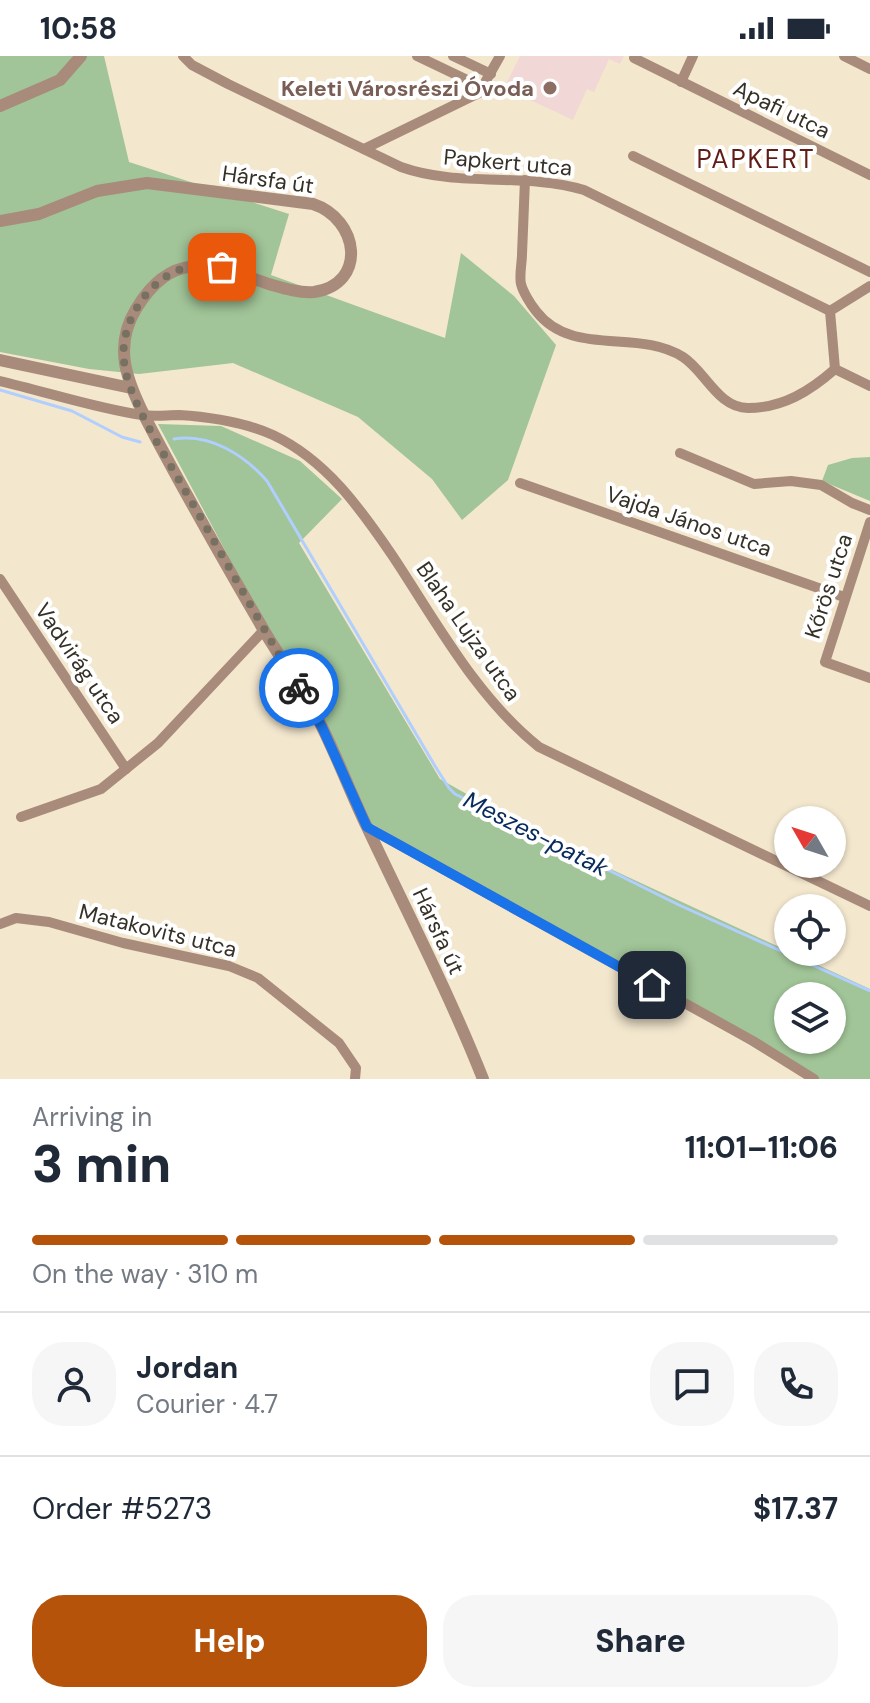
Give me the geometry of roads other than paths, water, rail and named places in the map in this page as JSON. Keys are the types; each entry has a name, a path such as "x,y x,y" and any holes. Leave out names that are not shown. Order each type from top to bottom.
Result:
{"street":[{"path":"0,106 60,80 81,56"},
{"name":"Papkert utca","path":"183,56 192,65 228,84 422,175 561,183 584,190 830,311"},
{"path":"417,56 484,88"},
{"path":"453,56 491,74"},
{"path":"364,149 464,101 484,88 500,56"},
{"path":"681,82 693,56"},
{"path":"844,56 870,69"},
{"name":"Apafi utca","path":"634,58 870,175"},
{"path":"633,156 870,272"},
{"path":"525,180 521,284 535,311 557,331 585,340 617,340 667,348 686,358 728,402 746,409 789,402 835,369"},
{"name":"Hársfa út","path":"0,221 16,221 39,214 97,191 147,183 313,204 323,207 340,221 353,244 347,270 329,287 303,292 222,267 189,265 175,270 145,296 127,328 124,365 131,388 145,415 264,630 322,727 483,1079"},
{"path":"835,369 830,311 870,286"},
{"path":"0,360 131,388"},
{"path":"835,369 870,386"},
{"name":"Blaha Lujza utca","path":"0,381 145,415 198,416 235,422 272,434 302,451 337,482 361,509 476,681 512,726 539,747 870,906"},
{"path":"680,453 754,484 791,481 821,485 870,510"},
{"name":"Vajda János utca","path":"520,483 844,597"},
{"name":"Kőrös utca","path":"870,522 825,662 870,678"},
{"name":"Vadvirág utca","path":"0,579 126,769"},
{"path":"21,817 101,789 158,743 264,630"},
{"path":"367,827 753,1041 814,1079"},
{"name":"Matakovits utca","path":"0,924 16,918 49,922 123,943 229,966 258,978 339,1043 356,1068 355,1079"}],"waterway":[{"name":"Meszes-patak","path":"0,390 72,411 122,437 140,442"},
{"name":"Meszes-patak","path":"174,439 200,439 225,448 248,463 267,481 435,766 455,794 679,905 870,991"}],"place":[{"name":"Keleti Városrészi Óvoda","path":"550,88"}],"district":[{"name":"PAPKERT","path":"756,159"}]}
